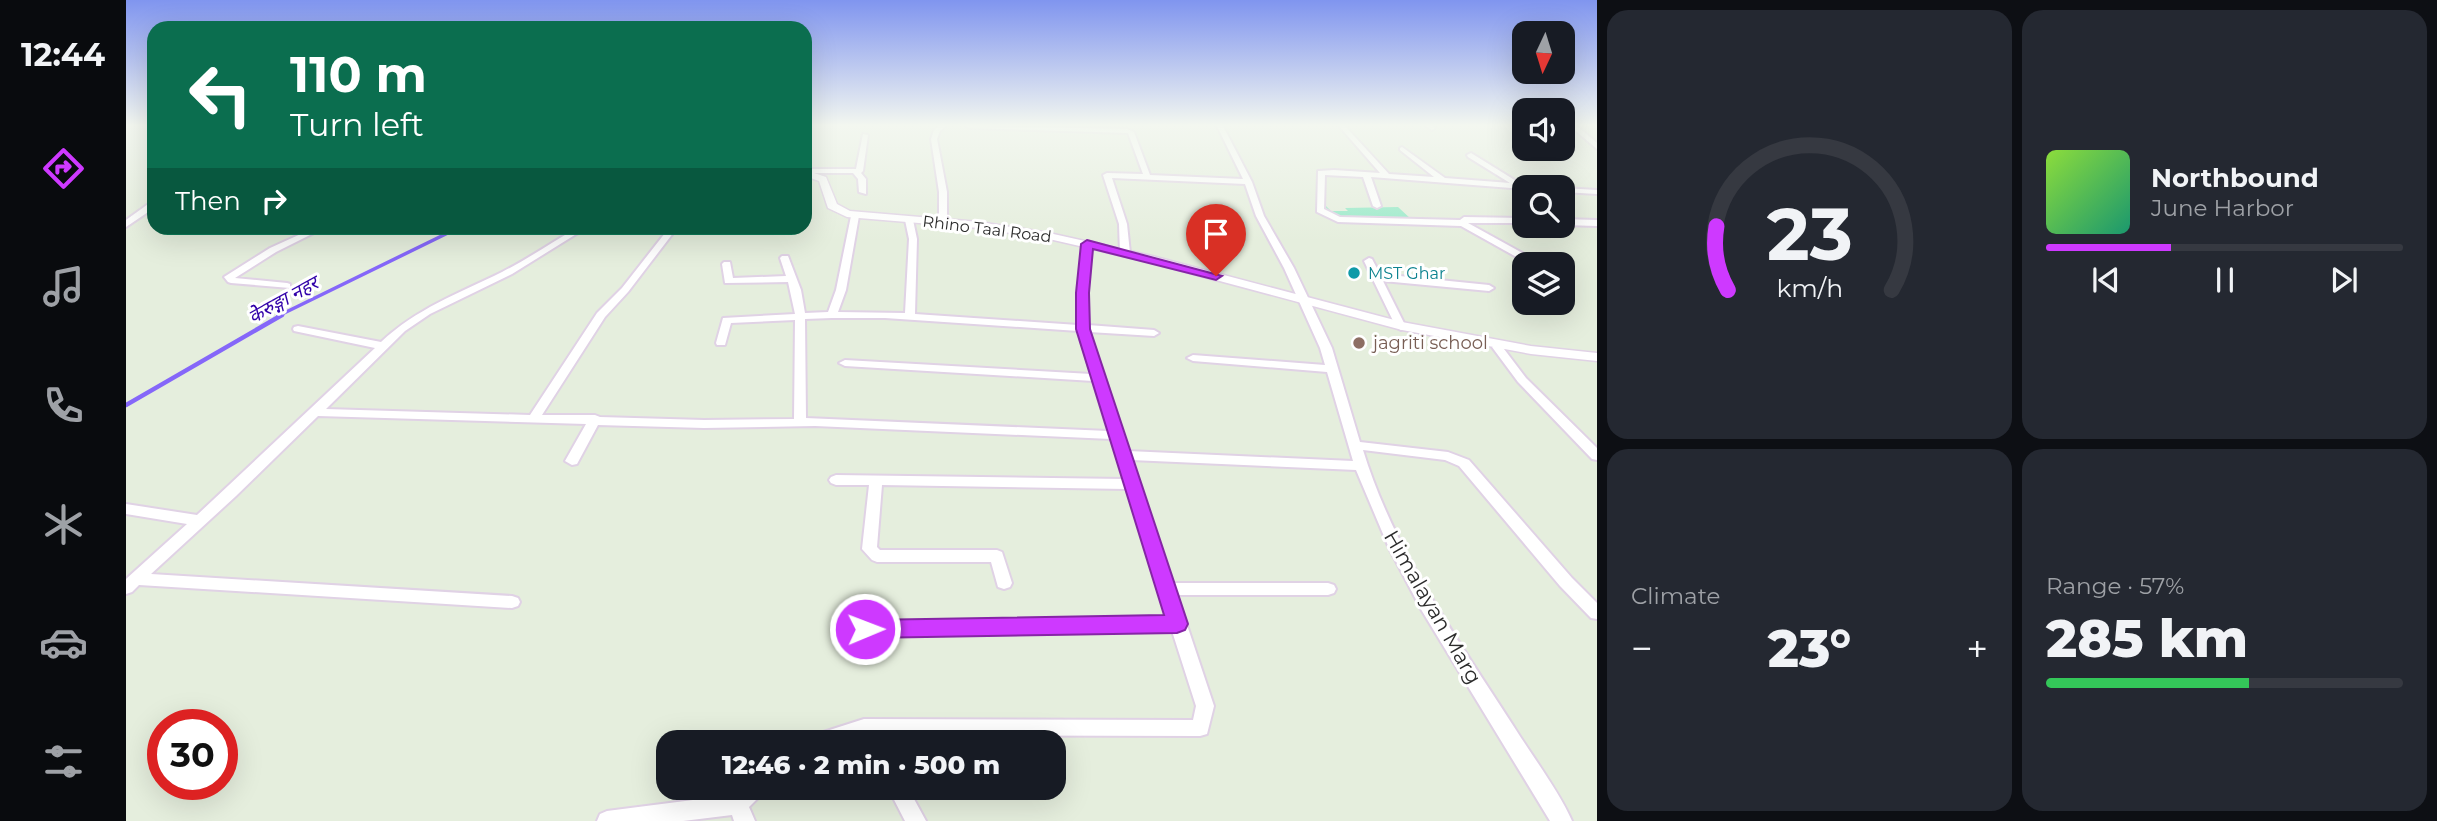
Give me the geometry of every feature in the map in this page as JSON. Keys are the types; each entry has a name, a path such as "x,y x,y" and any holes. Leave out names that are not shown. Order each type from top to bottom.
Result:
{"street":[{"path":"812,172 856,172 860,170 861,164"},
{"path":"938,164 943,192 943,222"},
{"path":"1142,164 1147,176"},
{"name":"Himalayan Marg","path":"1239,164 1260,216 1290,268 1326,348 1361,466 1396,548 1428,606 1562,821"},
{"path":"1376,164 1387,176"},
{"path":"1422,164 1442,180"},
{"path":"1486,164 1512,180"},
{"path":"856,172 862,179 863,192"},
{"path":"1512,186 1321,173 1320,210 1331,217 1345,219 1463,223 1514,252"},
{"path":"1366,174 1377,206"},
{"path":"812,175 822,179 836,210 855,216 841,290 832,314"},
{"path":"1125,253 1122,224 1107,175 1248,182"},
{"path":"1575,191 1597,192"},
{"path":"126,225 147,209"},
{"name":"Rhino Taal Road","path":"855,216 1013,229 1125,253 1401,327 1497,347 1597,357"},
{"path":"909,220 913,239 910,317"},
{"path":"1463,223 1464,220 1512,220"},
{"path":"1575,222 1597,223"},
{"path":"287,286 231,280 229,276 272,250 305,235"},
{"path":"131,584 384,345 425,312 521,265 570,235"},
{"path":"534,418 601,315 625,290 668,235"},
{"path":"1066,731 1200,728 1205,706 1083,329 1082,293 1087,244"},
{"path":"785,258 789,279 797,292 800,316 800,422"},
{"path":"1369,261 1401,327"},
{"path":"727,264 728,281 789,279"},
{"path":"1377,278 1489,288"},
{"path":"721,342 727,320 832,314 1154,333"},
{"path":"298,329 384,345"},
{"path":"1497,347 1522,380 1597,456"},
{"path":"1193,358 1332,369"},
{"path":"845,363 1098,377"},
{"path":"314,412 704,424 800,422 1116,435"},
{"path":"572,461 595,419"},
{"path":"1354,445 1448,456 1464,463 1566,582 1597,613"},
{"path":"1122,455 1361,466"},
{"path":"836,480 1132,484"},
{"path":"876,480 869,549 877,556 997,556 1004,583"},
{"path":"126,509 200,521"},
{"path":"131,584 512,602"},
{"path":"1166,589 1328,589"},
{"path":"843,630 1177,624"},
{"path":"905,800 916,821"},
{"path":"607,821 741,813"}],"green space":[{"path":"1326,206 1331,211 1348,211 1345,208 1398,207 1412,220 1336,216 1327,213"}],"waterway":[{"name":"केेरुङ्गा नहर","path":"278,316 444,235"},
{"name":"केेरुङ्गा नहर","path":"126,405 282,315"}],"place":[{"name":"MST Ghar","path":"1354,273"},
{"name":"jagriti school","path":"1359,343"}],"route":[{"path":"865,629 1177,624 1083,329 1082,293 1087,244 1216,276"}]}
